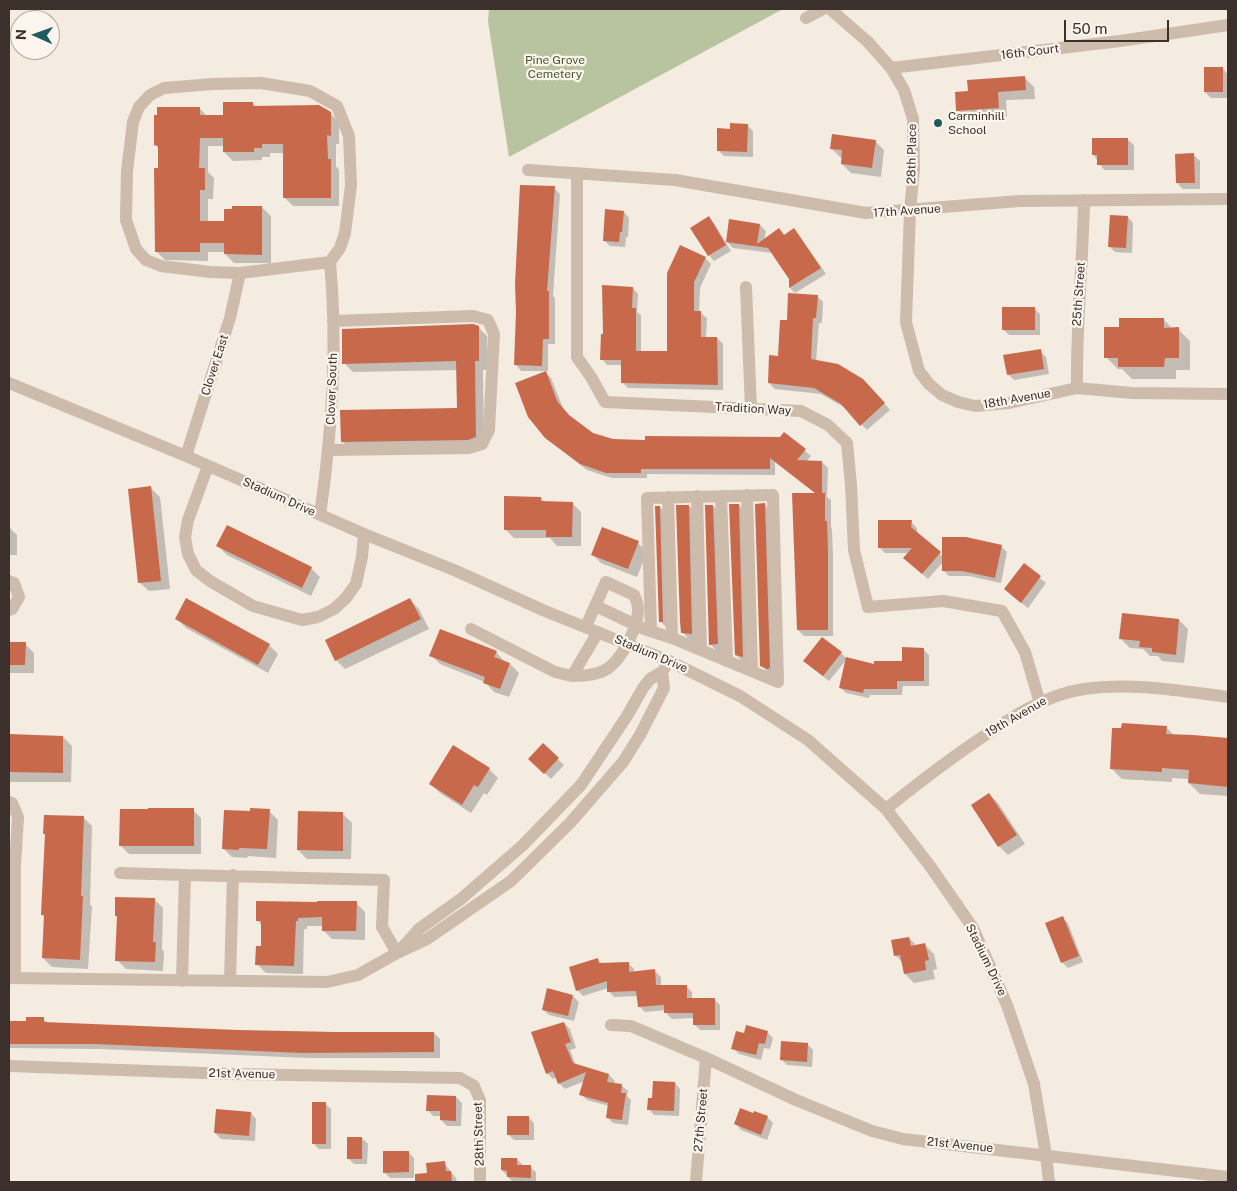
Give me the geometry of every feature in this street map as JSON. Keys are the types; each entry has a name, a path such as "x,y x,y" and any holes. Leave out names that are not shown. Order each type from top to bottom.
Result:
{"street":[{"path":"806,18 823,9"},
{"name":"28th Place","path":"830,9 868,42 891,68 904,90 913,119 914,169 910,211"},
{"name":"16th Court","path":"891,68 1120,41 1228,25"},
{"path":"261,83 310,91 337,106 349,136 351,185 345,233 340,248 330,262 240,273 210,272 161,266 146,260 136,249 126,220 127,171 133,122 139,107 150,95 164,88 261,83"},
{"name":"17th Avenue","path":"528,170 675,180 866,214 1020,201 1228,200"},
{"name":"Tradition Way","path":"577,173 577,358 591,377 605,402 801,411 828,425 847,443 854,550 868,606 943,601 1002,611 1025,652 1040,703"},
{"name":"25th Street","path":"1077,388 1076,342 1084,200"},
{"name":"18th Avenue","path":"910,211 906,322 919,371 929,384 942,395 958,402 975,406 1009,403 1077,388 1132,392 1228,394"},
{"name":"Clover South","path":"320,515 332,407 333,321 330,262"},
{"name":"Clover East","path":"186,456 230,318 240,273"},
{"path":"746,287 751,409"},
{"path":"328,450 469,448 482,444 489,430 494,343 494,334 488,320 473,316 333,321"},
{"name":"Stadium Drive","path":"9,383 186,456 364,534 454,570 545,611 626,644 666,666 740,696 808,740 886,809 930,866 973,928 1007,1004 1034,1084 1049,1182"},
{"path":"208,466 188,520 185,537 188,554 196,570 210,581 253,606 302,620 318,617 334,609 346,598 356,584 362,557 364,534"},
{"path":"596,606 635,625 651,631 672,638 778,682 773,494 647,498 651,631"},
{"path":"748,495 752,671"},
{"path":"697,496 701,650"},
{"path":"721,496 727,661"},
{"path":"668,497 672,638"},
{"path":"9,581 14,583 19,596 12,609 9,610"},
{"path":"471,629 555,672 572,676 593,675 612,666 626,644 635,625 638,608 634,595 606,582 596,606 592,629 572,676"},
{"path":"397,953 419,929 461,899 523,845 581,785 646,684 666,666"},
{"path":"9,802 12,803 18,818 12,978 326,982 342,980 372,968 397,953 427,939 511,881 570,824 623,762 640,735 664,688 666,666"},
{"name":"19th Avenue","path":"886,809 940,766 1009,719 1052,697 1084,689 1116,686 1166,689 1228,697"},
{"path":"120,873 384,880 382,927 397,953"},
{"path":"182,981 185,875"},
{"path":"230,981 233,875"},
{"name":"21st Avenue","path":"611,1025 631,1026 796,1100 872,1131 903,1139 1228,1177"},
{"name":"27th Street","path":"696,1182 706,1058"},
{"name":"21st Avenue","path":"9,1066 232,1074 460,1078 474,1086"},
{"name":"28th Street","path":"474,1086 480,1100 480,1182"}],"green space":[{"name":"Pine Grove Cemetery","path":"489,9 783,9 509,157 488,21"}],"building":[{"path":"1204,67 1223,67 1223,92 1204,92"},
{"path":"1025,76 1026,90 998,92 999,108 956,111 955,92 968,91 967,80"},
{"path":"223,102 253,102 253,106 319,105 331,112 331,136 327,135 328,159 331,159 331,198 283,198 283,144 262,144 262,148 254,148 254,152 223,152 223,138 200,138 199,168 205,168 205,190 200,190 200,221 224,221 224,209 232,209 232,206 262,206 262,255 224,254 224,243 200,243 200,252 155,252 154,168 158,168 158,146 154,145 154,115 157,115 157,107 200,107 200,115 223,115"},
{"path":"730,123 748,124 747,152 717,151 717,128 730,129"},
{"path":"832,134 876,140 872,168 841,164 842,150 830,149"},
{"path":"1092,138 1128,138 1128,165 1097,165 1097,155 1092,155"},
{"path":"1194,153 1195,183 1176,183 1175,154"},
{"path":"520,185 555,186 547,291 549,291 549,339 543,339 542,366 514,365 515,284"},
{"path":"605,209 624,211 619,242 603,241"},
{"path":"1110,215 1128,216 1126,248 1108,247"},
{"path":"709,216 726,245 708,256 690,228"},
{"path":"729,219 760,224 757,244 779,228 784,235 794,228 821,268 789,288 789,279 768,248 726,242"},
{"path":"680,245 706,257 694,282 694,311 701,311 701,337 717,337 718,385 621,383 621,360 600,360 601,334 603,334 602,285 633,287 632,308 636,308 636,351 667,351 667,273"},
{"path":"788,293 818,295 816,318 813,318 811,359 838,364 863,379 885,403 860,426 841,404 814,388 768,383 769,355 778,356 780,320 787,320"},
{"path":"1002,307 1035,307 1035,330 1002,330"},
{"path":"1119,318 1164,318 1164,328 1179,327 1179,358 1165,358 1164,367 1118,367 1118,358 1104,358 1104,327 1119,327"},
{"path":"473,324 479,326 479,361 475,361 476,437 468,440 341,442 340,410 457,408 456,361 342,364 342,329"},
{"path":"1041,349 1044,369 1007,375 1003,355"},
{"path":"546,371 557,401 569,415 593,433 613,439 645,440 645,436 780,437 784,432 806,449 797,460 822,461 822,493 825,493 825,521 827,521 828,630 797,630 792,493 815,493 770,458 770,469 641,469 641,473 606,473 580,464 545,438 528,417 515,383"},
{"path":"151,486 161,581 138,583 128,489"},
{"path":"504,496 541,497 541,501 573,502 572,537 546,537 546,530 504,530"},
{"path":"765,503 770,668 767,669 760,666 755,504"},
{"path":"729,504 739,504 743,657 735,655"},
{"path":"676,505 689,505 692,634 681,633"},
{"path":"705,505 713,505 718,644 709,645"},
{"path":"655,506 660,506 663,622 659,622"},
{"path":"878,520 912,520 911,527 941,552 922,574 903,558 912,548 878,548"},
{"path":"227,525 312,567 302,588 216,546"},
{"path":"602,527 639,541 628,569 591,555"},
{"path":"942,537 966,537 1002,545 995,578 962,571 942,571"},
{"path":"1024,563 1041,576 1021,603 1004,589"},
{"path":"186,598 270,644 258,665 175,619"},
{"path":"410,598 421,619 335,661 325,640"},
{"path":"1122,613 1179,619 1176,655 1152,652 1152,648 1139,647 1140,641 1119,639"},
{"path":"440,629 497,651 494,657 510,663 500,689 483,683 485,677 429,656"},
{"path":"822,637 842,652 823,676 803,661"},
{"path":"9,642 26,642 25,665 9,665"},
{"path":"902,647 924,648 924,681 897,681 897,689 864,689 863,693 839,688 846,657 874,664 874,661 902,661"},
{"path":"1122,723 1167,726 1166,734 1228,738 1228,787 1188,783 1189,770 1162,768 1162,772 1110,769 1112,728 1121,728"},
{"path":"9,734 63,736 63,773 9,772"},
{"path":"543,743 559,758 544,774 528,759"},
{"path":"453,745 490,768 478,787 474,785 462,805 429,784"},
{"path":"989,793 1017,835 998,847 971,805"},
{"path":"194,808 194,846 119,846 120,809"},
{"path":"250,808 270,809 267,849 222,849 224,810 250,811"},
{"path":"298,811 343,812 343,851 297,850"},
{"path":"44,815 84,816 80,960 42,958 44,915 41,915 45,834 43,834"},
{"path":"115,897 155,898 153,942 156,942 155,962 115,961 117,916 115,916"},
{"path":"256,901 357,901 356,931 322,931 322,917 298,918 298,921 296,921 294,966 255,965 256,946 261,946 261,921 256,921"},
{"path":"1063,916 1079,956 1061,963 1045,923"},
{"path":"909,937 911,946 925,943 929,960 925,961 926,970 904,974 900,955 894,956 891,940"},
{"path":"598,958 599,963 629,962 629,972 655,969 656,985 687,985 687,998 715,998 715,1025 693,1025 693,1013 664,1013 664,1005 638,1007 636,991 607,992 607,981 576,991 569,967"},
{"path":"547,988 573,995 568,1016 542,1010"},
{"path":"26,1017 44,1017 44,1022 238,1030 434,1032 434,1052 302,1053 94,1044 9,1044 9,1021 26,1021"},
{"path":"564,1022 571,1042 565,1044 573,1063 609,1074 607,1082 622,1084 621,1093 626,1093 622,1120 606,1118 608,1103 579,1095 586,1072 558,1084 553,1071 546,1074 531,1032"},
{"path":"746,1025 768,1031 765,1044 759,1043 756,1055 731,1049 736,1031 744,1033"},
{"path":"781,1041 808,1043 807,1062 780,1060"},
{"path":"653,1081 675,1082 674,1111 647,1110 648,1098 652,1098"},
{"path":"427,1095 456,1096 456,1121 440,1120 440,1111 426,1111"},
{"path":"312,1102 326,1102 326,1144 312,1144"},
{"path":"740,1108 768,1116 761,1135 734,1124"},
{"path":"216,1109 251,1112 249,1136 214,1133"},
{"path":"507,1116 529,1116 529,1135 507,1135"},
{"path":"347,1137 362,1137 362,1159 347,1159"},
{"path":"383,1151 409,1151 409,1172 383,1173"},
{"path":"501,1158 517,1158 517,1165 531,1165 531,1178 507,1177 507,1171 501,1170"},
{"path":"445,1161 446,1171 451,1171 452,1182 415,1182 415,1174 427,1173 426,1163"}],"place":[{"name":"Carminhill School","path":"938,123"}]}
